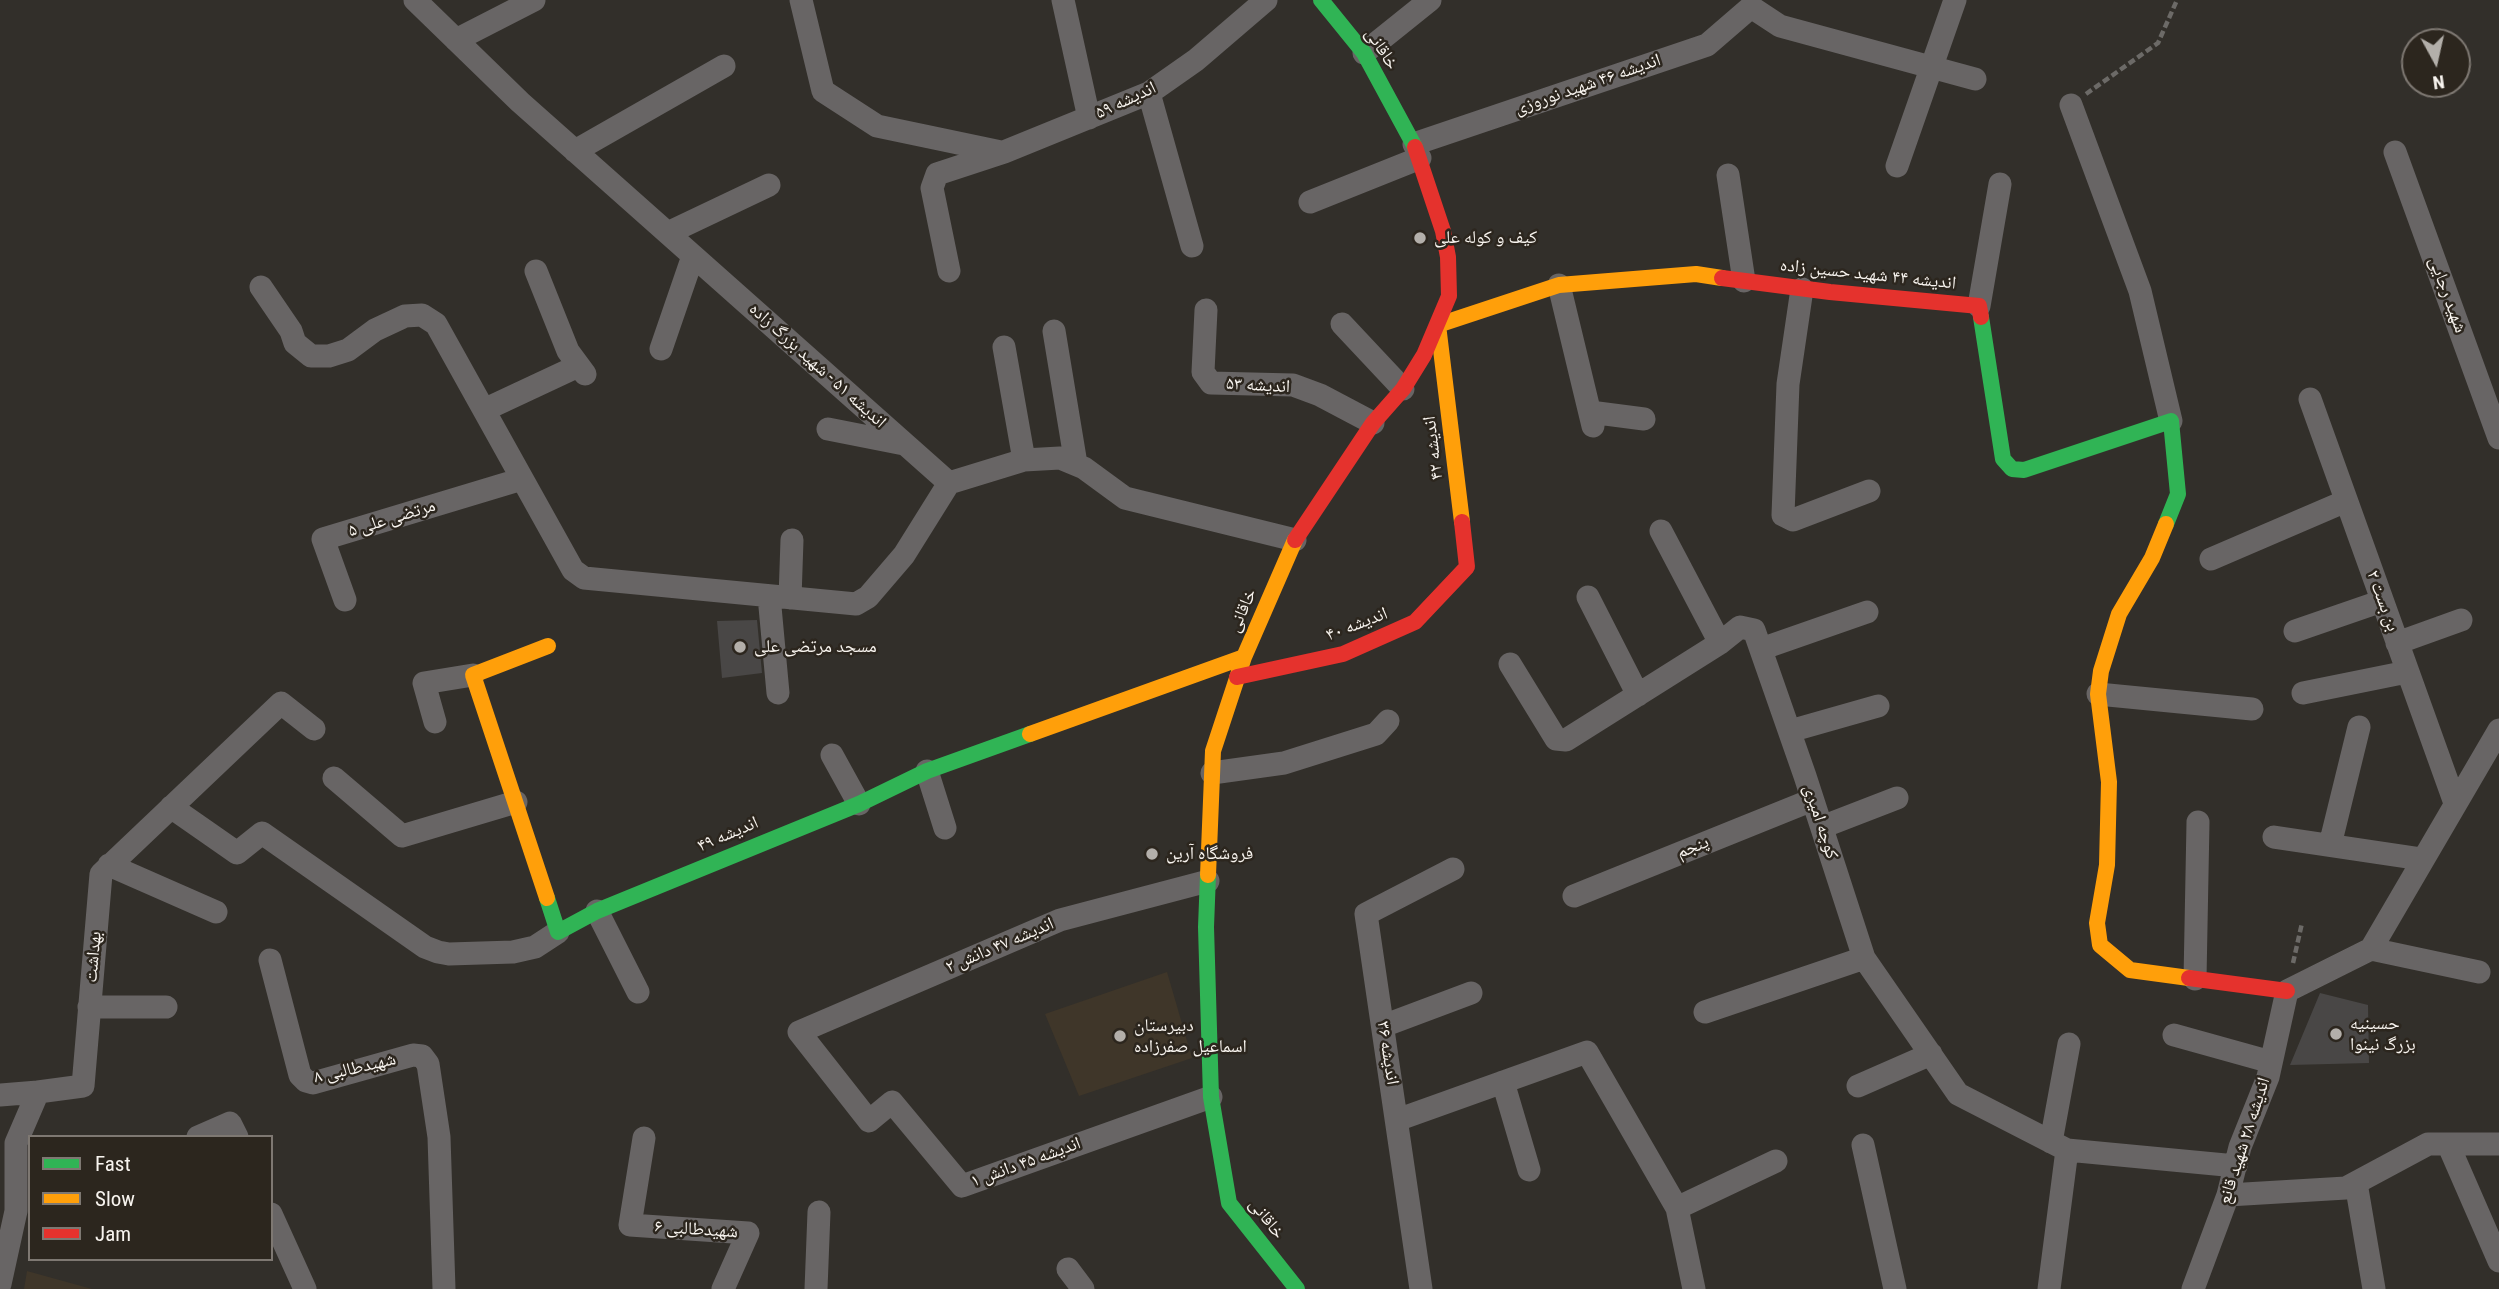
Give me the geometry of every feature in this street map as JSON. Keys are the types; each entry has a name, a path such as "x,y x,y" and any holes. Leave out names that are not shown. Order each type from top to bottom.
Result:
{"street":[{"name":"اندیشه ۵۱ - شهید بزرگ زاده","path":"415,0 575,150 948,483"},
{"path":"456,40 534,0"},
{"path":"801,0 823,91 877,126 1004,152"},
{"path":"1063,0 1089,118"},
{"name":"اندیشه ۵۹","path":"949,271 932,180 937,174 1004,152 1149,93 1196,60 1266,0"},
{"name":"خاقانی","path":"1297,1289 1229,1203 1211,1097 1206,927 1213,751 1244,657 1295,540 1373,423 1403,389 1438,324 1449,296 1448,257 1417,151 1364,53 1321,0"},
{"path":"1364,53 1430,0"},
{"path":"1898,166 1955,0"},
{"path":"1751,4 1780,26 1975,79"},
{"name":"اندیشه ۴۶ شهید نوروزی","path":"1310,202 1417,151 1707,45 1751,4"},
{"path":"575,150 724,66"},
{"path":"1149,93 1192,246"},
{"path":"2071,105 2140,291 2171,421 2178,494 2152,558 2119,614 2101,671 2098,694 2109,782 2107,864 2096,923 2100,945 2130,970 2287,991 2371,949 2499,730"},
{"name":"شهید رجایی","path":"2395,152 2499,438"},
{"path":"1728,175 1744,281"},
{"path":"2000,184 1979,306 2003,459 2011,469 2024,470 2171,421"},
{"path":"668,233 769,185"},
{"path":"661,349 693,256"},
{"path":"484,410 581,370 568,351 536,271"},
{"name":"اندیشه ۴۴ شهید حسین زاده","path":"1438,324 1559,285 1696,274 1802,289 1979,306"},
{"path":"1559,285 1591,419 1644,419"},
{"path":"261,287 291,331 295,343 311,356 339,353 405,316 422,315 436,324 573,570 584,578 856,604 868,597 904,555 948,483 1024,460 1060,458 1076,464 1125,498 1295,540"},
{"path":"1802,289 1788,384 1783,515 1793,520 1869,491"},
{"name":"اندیشه ۵۳","path":"1206,310 1203,372 1211,383 1293,385 1320,395 1373,423"},
{"path":"1342,324 1403,389"},
{"name":"اندیشه ۴۲","path":"1438,324 1467,567"},
{"path":"1054,331 1076,464"},
{"path":"1004,347 1024,460"},
{"name":"بن بست ۲","path":"2310,399 2455,803"},
{"path":"828,429 904,444"},
{"name":"مرتضی علی ۵","path":"345,600 323,539 522,479"},
{"path":"2211,559 2346,501"},
{"path":"1661,531 1720,643"},
{"path":"778,693 779,597 792,540"},
{"name":"اندیشه ۴۰","path":"1237,677 1343,654 1415,622 1467,567"},
{"path":"1588,597 1639,695"},
{"path":"2295,631 2382,601"},
{"path":"1760,649 1867,612"},
{"path":"2397,643 2461,621"},
{"name":"کوچه امیری","path":"1510,664 1560,741 1639,695 1720,643 1740,627 1754,630 1864,958 1958,1094 2059,1146"},
{"path":"436,722 424,683 473,675 548,646"},
{"name":"اندیشه ۴۹","path":"558,932 597,911 859,804 927,771 1244,657"},
{"path":"2303,693 2407,672"},
{"path":"171,807 237,853 262,833 425,947 438,952 513,952 535,947 558,932 473,675"},
{"path":"2098,694 2252,709"},
{"name":"بهداشت","path":"38,1092 83,1086 101,874 281,703 314,729"},
{"path":"1790,732 1878,706"},
{"path":"1212,773 1284,763 1376,734 1388,721"},
{"path":"2330,845 2359,727"},
{"path":"832,755 859,804"},
{"path":"927,771 945,828"},
{"path":"334,778 402,836 516,802"},
{"path":"1822,827 1897,798"},
{"name":"پنجم","path":"1574,896 1812,800"},
{"path":"2195,979 2198,822"},
{"path":"2274,837 2422,859"},
{"path":"109,865 216,912"},
{"name":"اندیشه ۳۶","path":"1420,1289 1366,914 1453,869"},
{"name":"اندیشه ۴۷ دانش ۲","path":"799,1032 1060,920 1208,881"},
{"path":"597,911 638,992"},
{"path":"2371,949 2479,972"},
{"path":"1706,1012 1864,958"},
{"name":"شهیدطالبی ۸","path":"270,960 300,1075 306,1081 313,1083 413,1055 422,1056 428,1064 439,1137 444,1289"},
{"name":"اندیشه ۲۸ شهید قانع","path":"2193,1289 2228,1195 2271,1062 2287,991"},
{"path":"1383,1026 1471,993"},
{"path":"89,1007 166,1007"},
{"name":"اندیشه ۴۵ دانش ۱","path":"799,1032 869,1121 892,1101 962,1186 1211,1097"},
{"path":"2174,1035 2271,1062"},
{"path":"2049,1289 2069,1044"},
{"path":"1397,1120 1587,1052 1677,1208 1694,1289"},
{"path":"1858,1086 1931,1054"},
{"path":"1503,1082 1529,1170"},
{"path":"0,1095 38,1092 16,1143 23,1212 0,1284"},
{"path":"203,1135 230,1123 236,1135"},
{"name":"شهیدطالبی ۶","path":"643,1138 630,1225 748,1233 723,1289"},
{"path":"2228,1195 2346,1188 2428,1144 2499,1144"},
{"path":"2448,1144 2499,1261"},
{"path":"1863,1145 1895,1289"},
{"path":"2059,1146 2236,1166"},
{"path":"1677,1208 1776,1161"},
{"path":"2356,1183 2374,1289"},
{"path":"817,1289 819,1212"},
{"path":"273,1218 305,1289"},
{"path":"1068,1269 1083,1289"}],"path":[{"path":"2071,105 2158,43 2177,0"},
{"path":"2287,991 2302,923"}],"shaded area":[{"name":"دبیرستان اسماعیل صفرزاده","path":"1167,972 1192,1058 1079,1096 1045,1014"},
{"path":"27,1271 92,1289 24,1289"}],"building":[{"name":"مسجد مرتضی علی","path":"757,620 762,673 722,678 717,621"},
{"name":"حسینیه بزرگ نینوا","path":"2320,993 2368,1005 2369,1063 2290,1065"}],"traffic: fast":[{"path":"1321,0 1364,53 1415,147"},
{"path":"1981,317 2003,459 2012,469 2024,470 2171,421 2178,494 2166,524"},
{"path":"547,898 558,932 597,911 859,804 927,771 1030,734"},
{"path":"1208,875 1206,927 1211,1097 1229,1203 1297,1289"}],"traffic: slow":[{"path":"1462,522 1438,325 1559,285 1696,274 1722,278"},
{"path":"2166,524 2152,558 2119,614 2101,671 2098,694 2109,782 2107,865 2097,923 2100,945 2130,970 2189,978"},
{"path":"1208,875 1213,751 1244,657 1295,540"},
{"path":"547,898 473,675 548,646"},
{"path":"1030,734 1244,657"}],"traffic: jam":[{"path":"1295,540 1373,423 1403,389 1424,355 1449,296 1448,257 1443,231 1415,147"},
{"path":"1722,278 1830,292 1979,306 1981,317"},
{"path":"1237,677 1343,654 1415,622 1467,567 1462,522"},
{"path":"2189,978 2287,991"}],"place":[{"name":"کیف و کوله علی","path":"1420,238"},
{"name":"مسجد مرتضی علی","path":"740,647"},
{"name":"فروشگاه آرین","path":"1152,854"},
{"name":"حسینیه بزرگ نینوا","path":"2336,1034"},
{"name":"دبیرستان اسماعیل صفرزاده","path":"1120,1036"}]}
